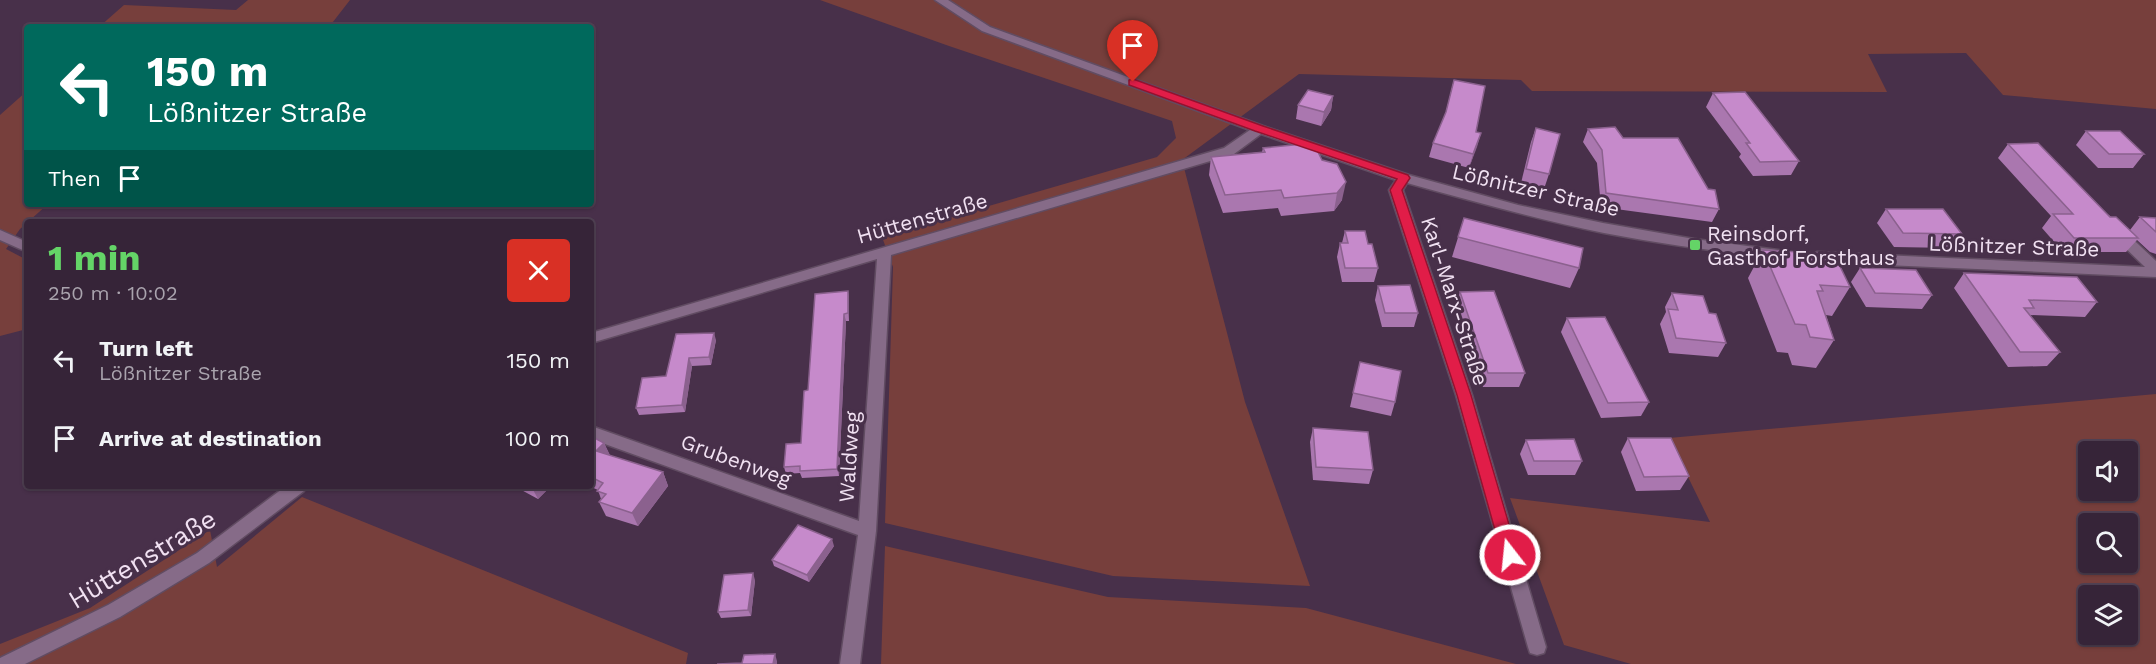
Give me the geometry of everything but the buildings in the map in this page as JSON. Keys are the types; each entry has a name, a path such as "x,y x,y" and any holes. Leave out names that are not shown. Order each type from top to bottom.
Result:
{"street":[{"name":"Lößnitzer Straße","path":"940,0 986,28 1259,129 1404,178 1518,209 1603,228 1694,244 1796,255 1990,266 2156,271"},
{"name":"Hüttenstraße","path":"594,337 1229,151 1259,129"},
{"name":"Karl-Marx-Straße","path":"1404,178 1396,190 1464,395 1537,646"},
{"path":"2110,225 2156,271"},
{"path":"0,235 24,246"},
{"name":"Waldweg","path":"850,664 867,531 884,253"},
{"name":"Grubenweg","path":"594,433 867,531"},
{"name":"Hüttenstraße","path":"6,664 114,611 202,558 294,489"}],"shaded area":[{"path":"248,0 350,0 331,24 102,24 124,5 236,10"},
{"path":"820,0 2156,0 2156,109 2003,95 1966,53 1868,54 1887,92 1532,91 1521,80 1299,74 1182,160 1245,402 1310,586 1113,576 885,523 893,267 882,237 1157,157 1176,138 1172,121"},
{"path":"24,94 24,207 45,207 31,219 24,219 24,225 6,249 24,258 24,330 0,336 0,115"},
{"path":"2156,394 2156,664 1631,664 1564,645 1510,498 1710,522 1669,438"},
{"path":"302,497 688,653 686,664 0,664 0,644 90,608 210,530 217,567"},
{"path":"885,546 1108,597 1306,608 1516,664 881,664"}],"place":[{"name":"Reinsdorf, Gasthof Forsthaus","path":"1695,245"}],"route":[{"path":"1133,82 1259,129 1404,178 1396,190 1464,395 1510,555"}]}
